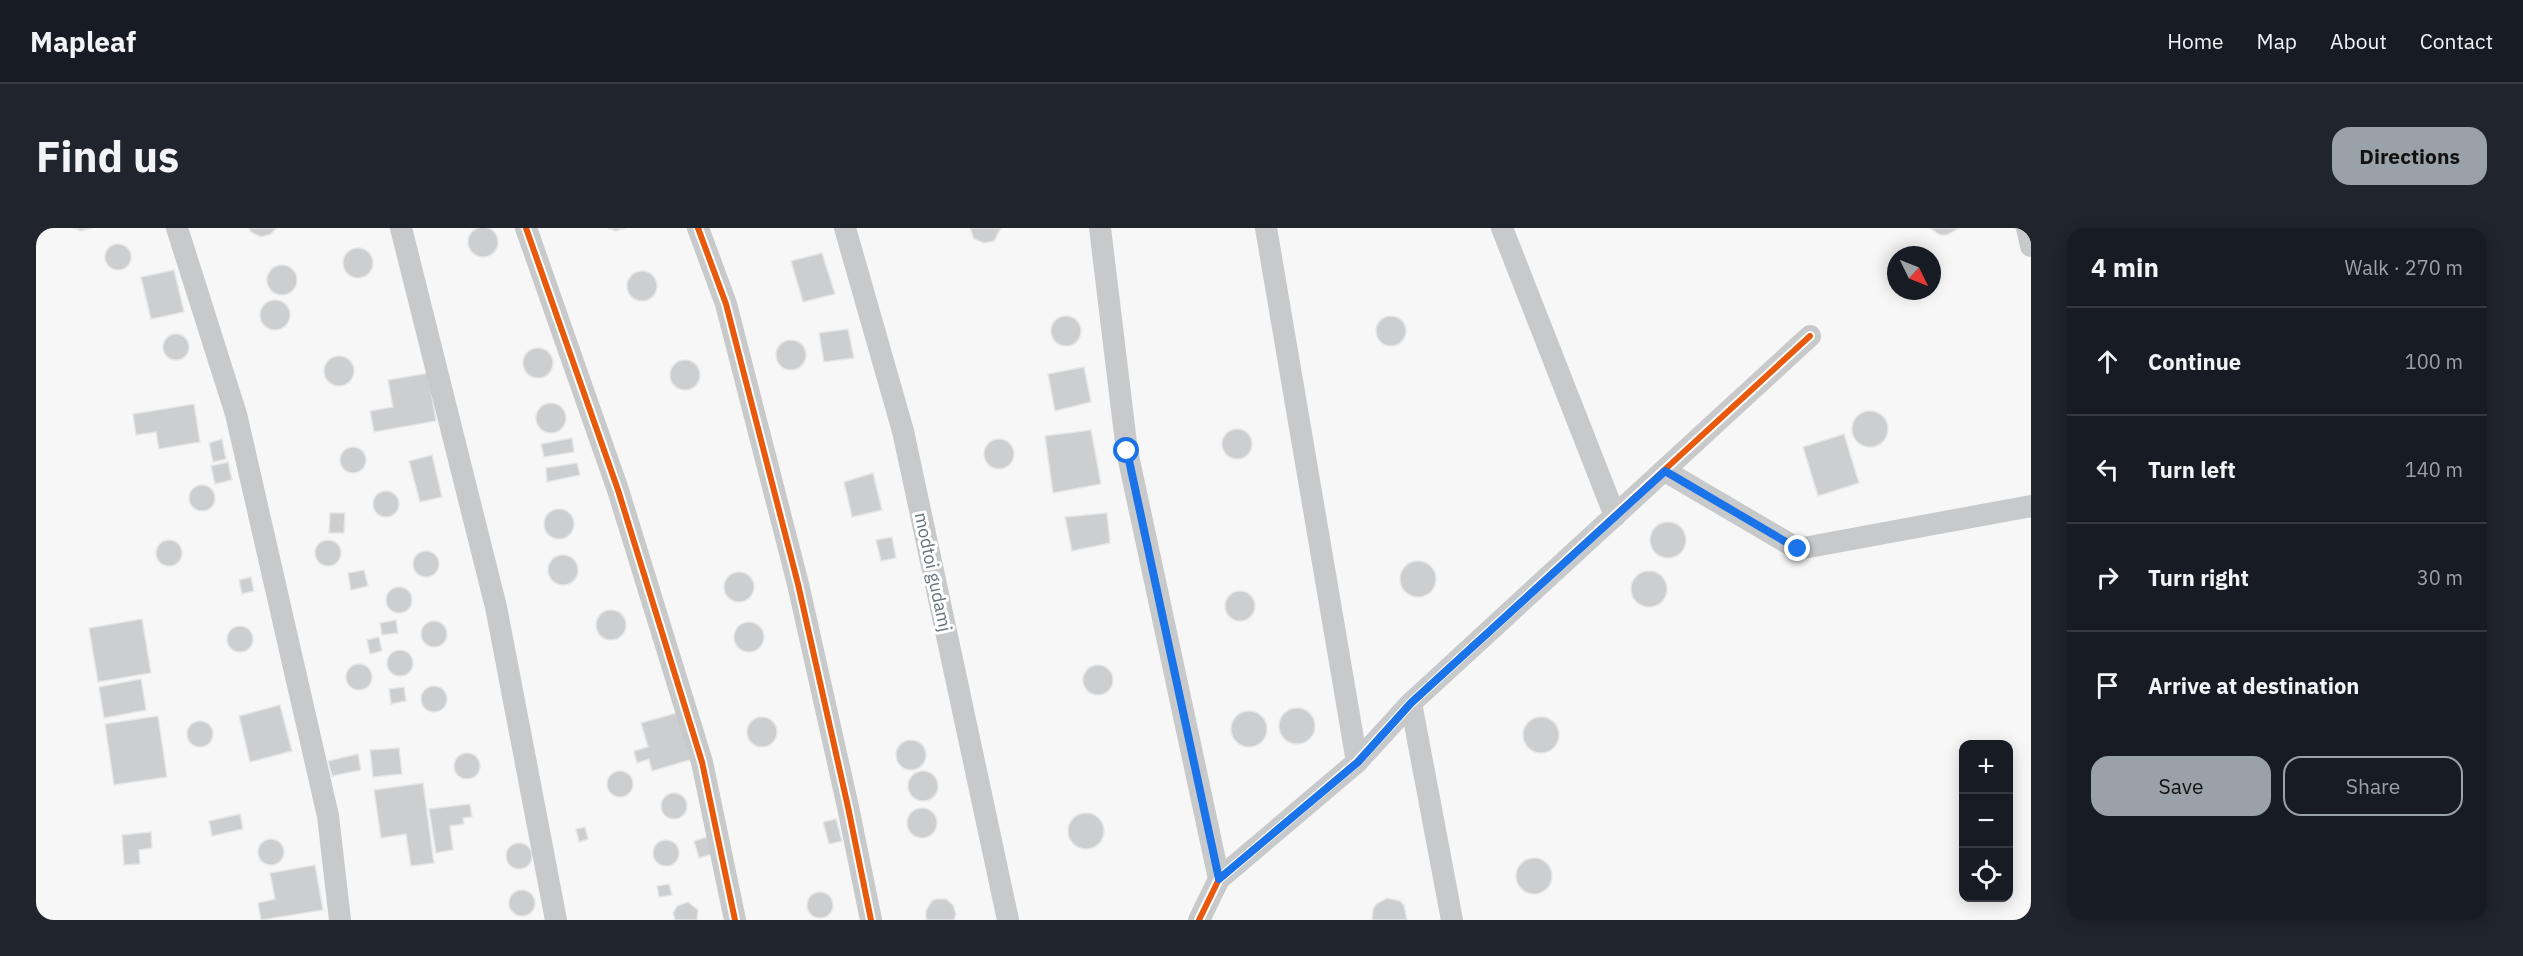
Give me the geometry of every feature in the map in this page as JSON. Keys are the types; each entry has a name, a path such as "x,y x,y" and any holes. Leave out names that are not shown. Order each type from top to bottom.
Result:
{"street":[{"path":"177,228 236,414 328,816 340,920"},
{"path":"401,228 496,607 556,920"},
{"path":"526,228 618,490 702,762 735,920"},
{"path":"698,228 726,304 798,584 871,920"},
{"name":"modtoi gudamj","path":"845,228 903,431 1008,920"},
{"path":"1100,228 1127,451 1219,879"},
{"path":"1266,228 1358,762"},
{"path":"1502,228 1615,516"},
{"path":"2027,228 2031,246"},
{"path":"1199,920 1219,879 1358,762 1411,703 1810,336"},
{"path":"1665,471 1798,549 2031,506"},
{"path":"1411,703 1452,920"}],"building":[{"path":"483,227 494,231 498,242 494,253 483,257 472,253 468,242 472,231"},
{"path":"73,228 92,228 81,231"},
{"path":"249,228 276,228 271,234 261,237 251,232"},
{"path":"608,228 626,228 616,231"},
{"path":"970,228 1001,228 994,241 984,243 974,239"},
{"path":"1930,228 1959,228 1947,235 1940,235"},
{"path":"118,244 127,248 131,257 127,266 118,270 109,266 105,257 109,248"},
{"path":"358,248 369,252 373,263 369,274 358,278 347,274 343,263 347,252"},
{"path":"822,253 835,294 803,302 791,261"},
{"path":"282,265 293,269 297,280 293,291 282,295 271,291 267,280 271,269"},
{"path":"174,270 184,312 151,319 141,277"},
{"path":"642,271 653,275 657,286 653,297 642,301 631,297 627,286 631,275"},
{"path":"275,300 286,304 290,315 286,326 275,330 264,326 260,315 264,304"},
{"path":"1066,316 1077,320 1081,331 1077,342 1066,346 1055,342 1051,331 1055,320"},
{"path":"1391,316 1402,320 1406,331 1402,342 1391,346 1380,342 1376,331 1380,320"},
{"path":"848,329 854,358 824,362 819,333"},
{"path":"176,334 185,338 189,347 185,356 176,360 167,356 163,347 167,338"},
{"path":"791,340 802,344 806,355 802,366 791,370 780,366 776,355 780,344"},
{"path":"538,348 549,352 553,363 549,374 538,378 527,374 523,363 527,352"},
{"path":"339,356 350,360 354,371 350,382 339,386 328,382 324,371 328,360"},
{"path":"685,360 696,364 700,375 696,386 685,390 674,386 670,375 674,364"},
{"path":"1084,367 1091,402 1055,411 1048,374"},
{"path":"428,373 436,421 374,432 370,411 393,407 388,380"},
{"path":"551,403 562,407 566,418 562,429 551,433 540,429 536,418 540,407"},
{"path":"194,404 200,442 159,449 156,432 136,435 133,414"},
{"path":"1870,411 1883,416 1888,429 1883,442 1870,447 1857,442 1852,429 1857,416"},
{"path":"1237,429 1248,433 1252,444 1248,455 1237,459 1226,455 1222,444 1226,433"},
{"path":"1091,430 1101,484 1053,493 1045,436"},
{"path":"1844,434 1859,483 1818,496 1803,447"},
{"path":"572,438 574,452 544,457 541,444"},
{"path":"222,439 226,459 213,462 209,443"},
{"path":"999,439 1010,443 1014,454 1010,465 999,469 988,465 984,454 988,443"},
{"path":"353,447 362,451 366,460 362,469 353,473 344,469 340,460 344,451"},
{"path":"432,455 442,497 420,502 409,461"},
{"path":"228,462 232,480 215,484 211,466"},
{"path":"577,463 580,475 547,482 546,468"},
{"path":"873,473 882,510 852,517 844,482"},
{"path":"202,485 211,489 215,498 211,507 202,511 193,507 189,498 193,489"},
{"path":"386,491 395,495 399,504 395,513 386,517 377,513 373,504 377,495"},
{"path":"559,509 570,513 574,524 570,535 559,539 548,535 544,524 548,513"},
{"path":"330,513 345,513 344,533 329,533"},
{"path":"1107,513 1110,543 1072,551 1065,517"},
{"path":"1668,522 1681,527 1686,540 1681,553 1668,558 1655,553 1650,540 1655,527"},
{"path":"892,537 896,558 881,561 876,540"},
{"path":"169,540 178,544 182,553 178,562 169,566 160,562 156,553 160,544"},
{"path":"328,540 337,544 341,553 337,562 328,566 319,562 315,553 319,544"},
{"path":"426,551 435,555 439,564 435,573 426,577 417,573 413,564 417,555"},
{"path":"563,555 574,559 578,570 574,581 563,585 552,581 548,570 552,559"},
{"path":"1418,561 1431,566 1436,579 1431,592 1418,597 1405,592 1400,579 1405,566"},
{"path":"364,570 368,586 351,590 348,573"},
{"path":"1649,571 1662,576 1667,589 1662,602 1649,607 1636,602 1631,589 1636,576"},
{"path":"739,572 750,576 754,587 750,598 739,602 728,598 724,587 728,576"},
{"path":"251,577 254,591 242,594 239,580"},
{"path":"399,587 408,591 412,600 408,609 399,613 390,609 386,600 390,591"},
{"path":"1240,591 1251,595 1255,606 1251,617 1240,621 1229,617 1225,606 1229,595"},
{"path":"611,610 622,614 626,625 622,636 611,640 600,636 596,625 600,614"},
{"path":"142,619 151,673 98,682 89,628"},
{"path":"396,620 398,633 382,635 380,623"},
{"path":"434,621 443,625 447,634 443,643 434,647 425,643 421,634 425,625"},
{"path":"749,622 760,626 764,637 760,648 749,652 738,648 734,637 738,626"},
{"path":"240,626 249,630 253,639 249,648 240,652 231,648 227,639 231,630"},
{"path":"379,637 382,651 370,654 367,640"},
{"path":"400,650 409,654 413,663 409,672 400,676 391,672 387,663 391,654"},
{"path":"359,664 368,668 372,677 368,686 359,690 350,686 346,677 350,668"},
{"path":"1098,665 1109,669 1113,680 1109,691 1098,695 1087,691 1083,680 1087,669"},
{"path":"141,679 146,710 104,718 99,687"},
{"path":"434,686 443,690 447,699 443,708 434,712 425,708 421,699 425,690"},
{"path":"404,687 406,701 391,704 389,689"},
{"path":"280,705 292,751 250,762 239,716"},
{"path":"1297,708 1310,713 1315,726 1310,739 1297,744 1284,739 1279,726 1284,713"},
{"path":"1249,711 1262,716 1267,729 1262,742 1249,747 1236,742 1231,729 1236,716"},
{"path":"680,712 693,759 652,771 649,759 637,763 634,751 648,747 641,723"},
{"path":"158,716 167,777 114,785 105,724"},
{"path":"762,717 773,721 777,732 773,743 762,747 751,743 747,732 751,721"},
{"path":"1541,717 1554,722 1559,735 1554,748 1541,753 1528,748 1523,735 1528,722"},
{"path":"200,721 209,725 213,734 209,743 200,747 191,743 187,734 191,725"},
{"path":"911,740 922,744 926,755 922,766 911,770 900,766 896,755 900,744"},
{"path":"399,748 402,774 373,777 370,750"},
{"path":"467,753 476,757 480,766 476,775 467,779 458,775 454,766 458,757"},
{"path":"358,754 361,770 332,776 328,761"},
{"path":"620,771 629,775 633,784 629,793 620,797 611,793 607,784 611,775"},
{"path":"923,771 934,775 938,786 934,797 923,801 912,797 908,786 912,775"},
{"path":"423,783 434,863 411,866 406,834 381,838 374,790"},
{"path":"674,793 683,797 687,806 683,815 674,819 665,815 661,806 665,797"},
{"path":"470,804 472,817 463,818 464,824 450,826 453,850 436,853 429,809"},
{"path":"922,808 933,812 937,823 933,834 922,838 911,834 907,823 911,812"},
{"path":"1086,813 1099,818 1104,831 1099,844 1086,849 1073,844 1068,831 1073,818"},
{"path":"240,814 243,829 212,836 209,821"},
{"path":"836,819 842,841 829,844 823,822"},
{"path":"585,827 588,839 579,842 576,829"},
{"path":"151,832 152,848 139,850 140,864 124,865 122,835"},
{"path":"707,837 712,854 699,858 694,841"},
{"path":"271,839 280,843 284,852 280,861 271,865 262,861 258,852 262,843"},
{"path":"666,840 675,844 679,853 675,862 666,866 657,862 653,853 657,844"},
{"path":"519,843 528,847 532,856 528,865 519,869 510,865 506,856 510,847"},
{"path":"1534,858 1547,863 1552,876 1547,889 1534,894 1521,889 1516,876 1521,863"},
{"path":"315,865 323,910 261,920 258,903 275,899 270,873"},
{"path":"669,884 672,895 659,897 657,886"},
{"path":"522,890 531,894 535,903 531,912 522,916 513,912 509,903 513,894"},
{"path":"820,892 829,896 833,905 829,914 820,918 811,914 807,905 811,896"},
{"path":"1387,898 1400,901 1404,905 1407,920 1372,920 1376,904"},
{"path":"936,899 946,899 953,905 956,914 954,920 926,920 926,910"},
{"path":"688,902 698,910 697,920 675,920 673,913 677,906"}],"cycle path":[{"path":"526,228 618,490 702,762 735,920"},
{"path":"698,228 726,304 798,584 871,920"},
{"path":"1199,920 1219,879 1357,762 1411,703 1810,336"}],"route":[{"path":"1127,451 1219,879 1358,762 1411,703 1665,471 1798,549"}]}
